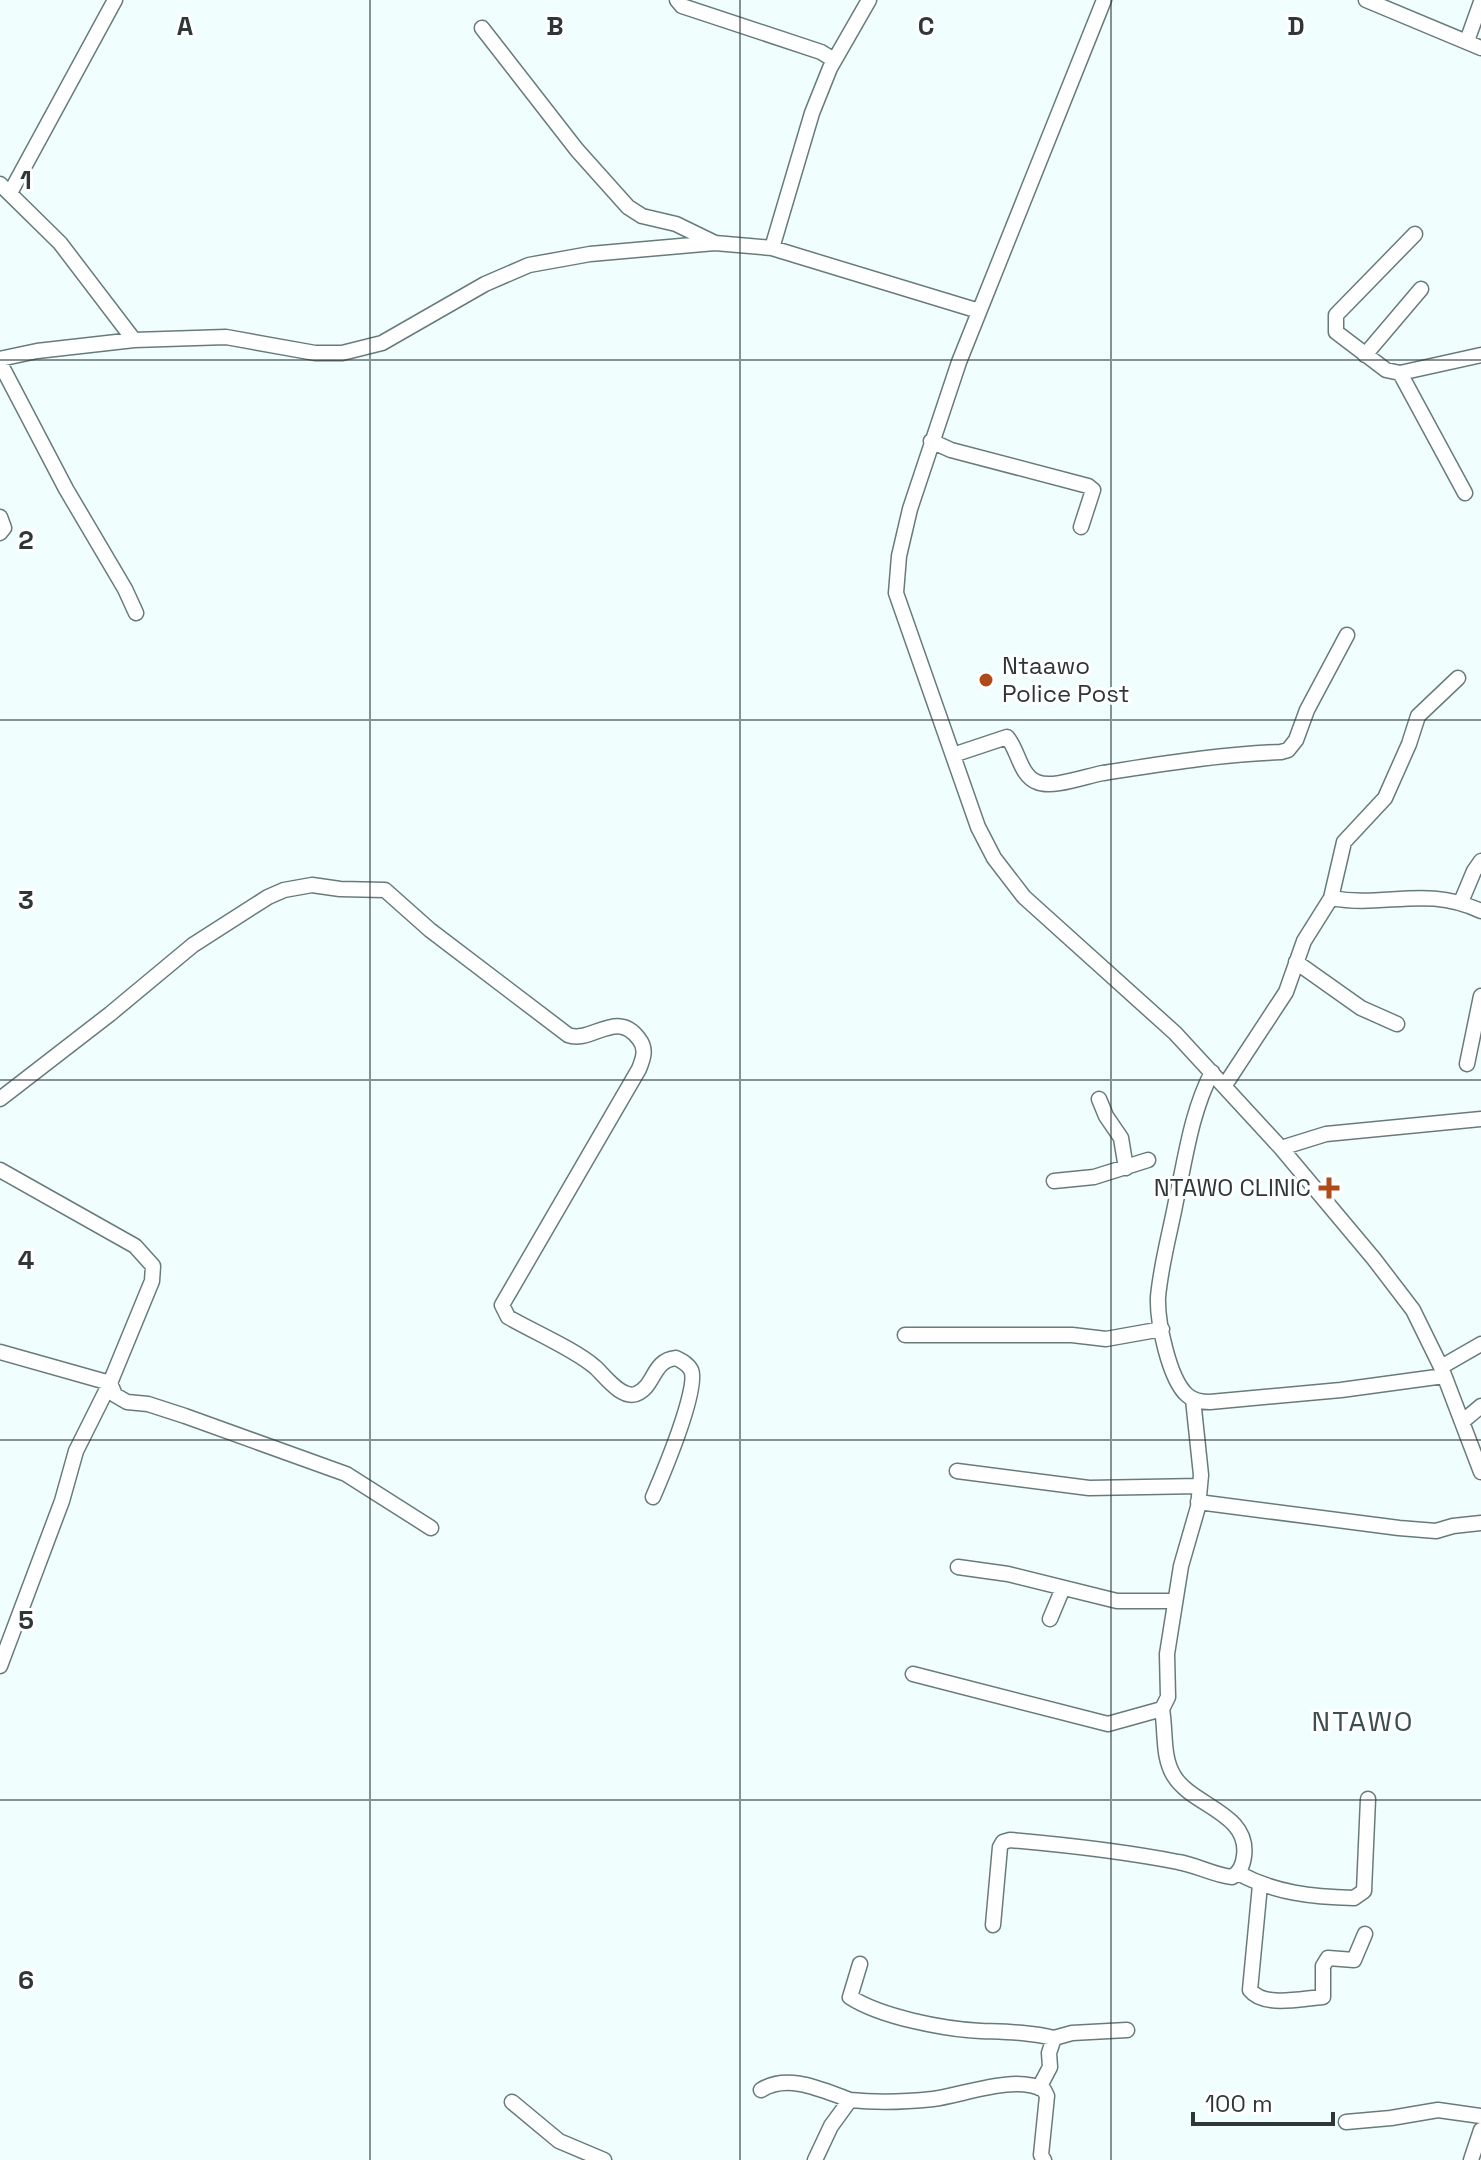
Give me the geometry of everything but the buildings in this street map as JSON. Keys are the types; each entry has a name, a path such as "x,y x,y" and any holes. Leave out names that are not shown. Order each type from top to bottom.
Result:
{"street":[{"path":"115,0 5,188 60,243 134,340"},
{"path":"677,0 682,6 821,52 834,60"},
{"path":"772,248 812,113 834,60 869,0"},
{"path":"1104,0 979,311 931,441 899,556 896,593 978,827 1009,880 1175,1033 1281,1148 1374,1259 1413,1310 1442,1371 1481,1472"},
{"path":"1366,0 1481,48"},
{"path":"1467,41 1481,2"},
{"path":"482,28 577,150 628,207 642,216 688,229 715,243"},
{"path":"1415,234 1336,315 1336,332 1386,370 1400,373 1481,355"},
{"path":"136,613 39,439 0,361 37,351 134,340 226,337 315,353 342,353 382,343 485,284 529,265 579,256 715,243 772,248 979,311"},
{"path":"1365,355 1421,289"},
{"path":"1400,373 1465,493"},
{"path":"931,441 951,450 1088,486 1093,490 1081,527"},
{"path":"0,517 4,521 0,533"},
{"path":"953,755 1007,737 1028,776 1038,783 1048,784 1226,756 1288,750 1296,740 1307,710 1347,635"},
{"path":"1225,1085 1286,992 1304,941 1331,898 1344,842 1385,798 1418,716 1458,678"},
{"path":"1461,902 1481,861"},
{"path":"0,1099 193,945 268,897 284,890 312,885 385,890 430,930 568,1035 580,1036 608,1026 621,1027 637,1035 643,1045 644,1057 639,1069 502,1305 508,1317 594,1366 631,1395 646,1386 658,1365 664,1361 676,1358 690,1367 693,1373 692,1388 672,1453 653,1497"},
{"path":"1331,898 1357,902 1432,897 1461,902 1481,911"},
{"path":"1296,962 1361,1008 1397,1024"},
{"path":"1467,1064 1481,996"},
{"path":"1212,1072 1199,1098 1189,1133 1165,1249 1158,1300 1162,1329 1180,1387 1193,1399 1210,1402 1341,1390 1442,1371 1481,1344"},
{"path":"1099,1099 1121,1138 1126,1168"},
{"path":"1281,1148 1326,1134 1481,1119"},
{"path":"1054,1181 1094,1177 1148,1160"},
{"path":"0,1170 135,1246 153,1266 152,1281 110,1383 76,1451 57,1516 0,1666"},
{"path":"905,1335 1072,1335 1106,1339 1162,1329"},
{"path":"0,1352 110,1383"},
{"path":"110,1383 115,1395 127,1402 148,1404 185,1416 346,1474 431,1528"},
{"path":"993,1925 1000,1847 1010,1840 1119,1851 1186,1863 1220,1876 1232,1877 1238,1873 1244,1859 1244,1842 1237,1827 1222,1813 1179,1785 1166,1759 1162,1709 1168,1697 1167,1654 1181,1566 1200,1486 1193,1399"},
{"path":"1462,1422 1481,1406"},
{"path":"957,1471 1089,1488 1200,1486"},
{"path":"1198,1502 1436,1531 1481,1523"},
{"path":"958,1567 1008,1574 1117,1601 1175,1601"},
{"path":"1050,1619 1063,1588"},
{"path":"913,1674 1108,1724 1162,1709"},
{"path":"1238,1873 1260,1885 1296,1894 1354,1898 1363,1894 1368,1799"},
{"path":"1260,1885 1250,1990 1256,1997 1273,2000 1323,1997 1323,1966 1328,1958 1354,1960 1365,1934"},
{"path":"860,1964 850,1997 863,2005 922,2024 979,2031 1028,2032 1054,2038 1072,2033 1127,2030"},
{"path":"1039,2088 1050,2067 1049,2053 1054,2038"},
{"path":"761,2090 772,2083 795,2083 850,2100 886,2102 930,2099 1024,2083 1039,2088 1047,2096 1041,2155 1044,2160"},
{"path":"815,2160 831,2126 850,2100"},
{"path":"512,2102 559,2141 604,2160"},
{"path":"1346,2122 1438,2110 1481,2116"},
{"path":"1471,2160 1481,2130"}],"place":[{"name":"Ntaawo Police Post","path":"986,680"},
{"name":"NTAWO CLINIC","path":"1329,1188"}],"district":[{"name":"NTAWO","path":"1363,1721"}]}
